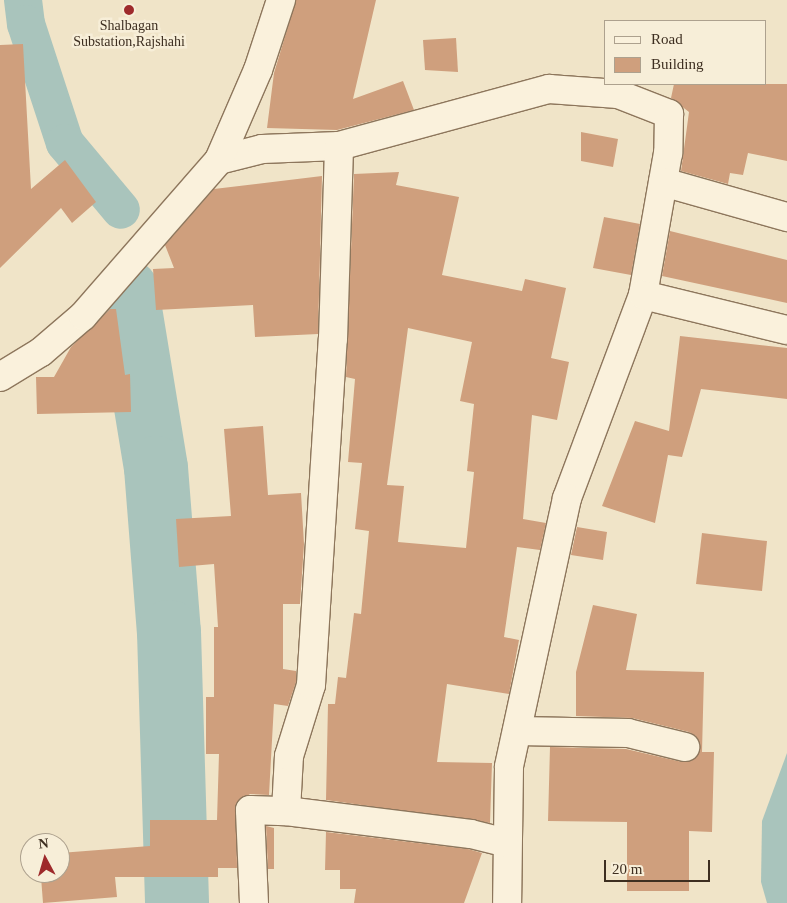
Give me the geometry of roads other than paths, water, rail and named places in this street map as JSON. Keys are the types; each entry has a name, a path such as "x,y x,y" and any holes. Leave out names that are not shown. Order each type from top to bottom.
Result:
{"street":[{"path":"0,377 41,352 83,316 218,160 281,0"},
{"path":"218,160 262,149 339,146 548,89 618,94 669,114 663,182 643,295 567,498 509,766 504,842 507,903"},
{"path":"286,811 289,756 311,685 334,339 339,146"},
{"path":"663,182 787,217"},
{"path":"643,295 787,330"},
{"path":"517,731 628,733 685,747"},
{"path":"254,903 250,810 286,811 471,834 504,842"}],"water":[{"path":"787,753 787,903 767,903 761,882 762,821"}],"waterway":[{"path":"23,0 26,24 65,143 121,210"},
{"path":"127,291 156,468 169,632 177,903"}],"place":[{"name":"Shalbagan Substation,Rajshahi","path":"129,10"}]}
